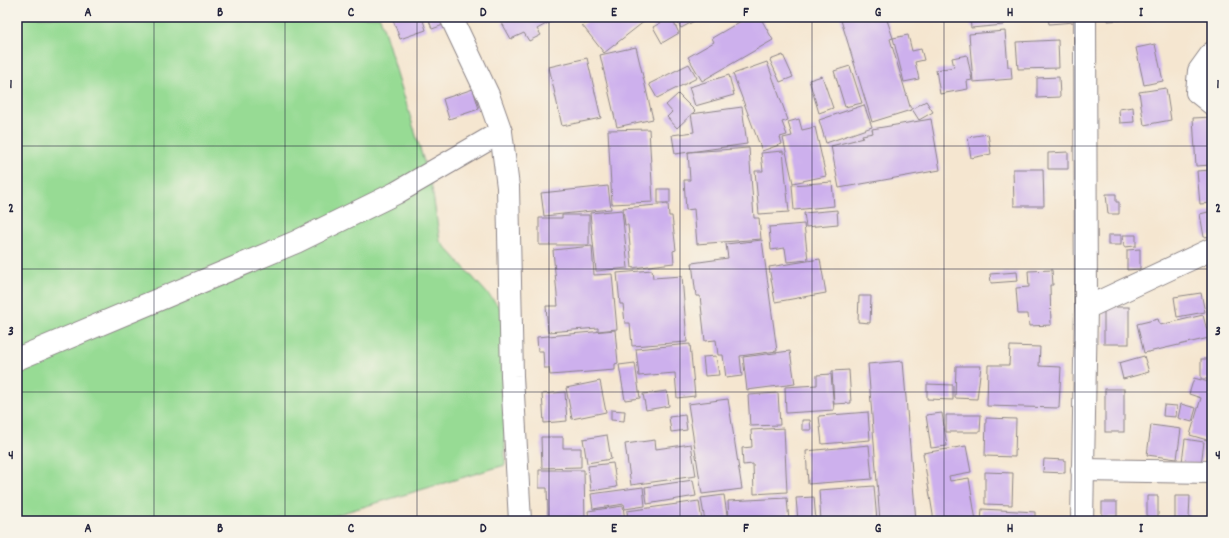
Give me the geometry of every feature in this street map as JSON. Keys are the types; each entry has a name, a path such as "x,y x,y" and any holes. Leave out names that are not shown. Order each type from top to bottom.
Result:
{"street":[{"path":"451,17 488,95 501,132 508,187 512,376 520,521"},
{"path":"1082,521 1086,308 1085,17"},
{"path":"1212,53 1199,71 1197,92 1212,104"},
{"path":"17,359 296,242 396,193 501,132"},
{"path":"1086,308 1212,249"},
{"path":"1082,470 1212,472"}],"green space":[{"path":"17,17 380,17 432,188 440,241 505,313 505,465 329,517 329,521 17,521"}],"building":[{"path":"392,17 422,17 426,30 400,39"},
{"path":"428,17 443,17 446,24 432,29"},
{"path":"512,17 559,17 537,29 541,35 529,41 524,33 511,39 502,23"},
{"path":"593,17 650,17 604,53 582,25"},
{"path":"671,17 679,33 662,43 653,27"},
{"path":"674,17 702,17 681,28"},
{"path":"748,17 760,17 773,40 702,81 688,57 714,42 712,38"},
{"path":"840,17 886,17 893,38 890,39 911,110 872,122"},
{"path":"970,17 1003,17 1004,25 971,28"},
{"path":"1048,17 1073,17 1074,22 1049,24"},
{"path":"1108,17 1121,17 1121,20 1108,21"},
{"path":"1126,17 1178,17 1178,18 1126,20"},
{"path":"1005,31 1008,67 1011,67 1012,79 973,82 969,34"},
{"path":"908,35 912,51 921,49 924,60 915,62 919,79 904,82 893,38"},
{"path":"1058,40 1059,68 1018,69 1016,42"},
{"path":"1155,44 1163,81 1144,85 1136,48"},
{"path":"636,47 653,119 617,127 600,55"},
{"path":"783,55 793,77 780,82 770,60"},
{"path":"967,55 972,80 967,81 968,89 940,94 936,70 954,67 952,58"},
{"path":"587,58 601,118 562,126 549,67"},
{"path":"767,62 788,120 782,122 787,135 780,137 782,144 762,151 733,74"},
{"path":"689,64 697,78 657,98 649,84"},
{"path":"850,66 862,103 845,107 834,71"},
{"path":"729,75 734,95 695,106 689,87"},
{"path":"822,76 833,108 819,113 809,80"},
{"path":"1059,77 1060,97 1037,98 1037,78"},
{"path":"1166,88 1171,120 1144,125 1139,92"},
{"path":"473,89 479,109 449,119 443,99"},
{"path":"678,94 695,111 677,128 667,117 672,112 666,105"},
{"path":"926,101 933,112 919,120 912,109"},
{"path":"864,105 872,127 826,143 819,120"},
{"path":"742,107 747,144 675,154 672,135 694,132 691,114"},
{"path":"1133,107 1134,122 1120,123 1119,109"},
{"path":"1212,117 1212,165 1196,166 1193,118"},
{"path":"799,119 802,130 815,127 826,176 793,183 783,138 792,136 788,122"},
{"path":"931,119 940,170 839,188 831,146 863,138 862,135 873,133 872,129"},
{"path":"649,129 653,202 612,204 608,130"},
{"path":"988,134 991,154 971,158 968,137"},
{"path":"749,148 754,218 759,218 761,239 697,244 694,209 686,210 684,180 690,180 688,152"},
{"path":"783,151 789,212 759,214 755,171 763,171 761,153"},
{"path":"1068,152 1068,169 1048,169 1048,153"},
{"path":"1013,169 1043,169 1044,206 1014,206"},
{"path":"1212,170 1212,203 1200,204 1197,171"},
{"path":"832,182 834,206 794,210 792,185"},
{"path":"608,186 611,209 544,216 541,193"},
{"path":"658,189 670,189 670,203 658,203"},
{"path":"1106,194 1116,194 1116,202 1119,202 1119,214 1108,214"},
{"path":"668,204 669,216 672,216 676,250 673,251 674,263 632,268 628,225 625,225 623,208"},
{"path":"622,210 628,268 596,271 590,213"},
{"path":"837,210 838,224 806,227 804,213"},
{"path":"1212,211 1212,236 1204,237 1200,214"},
{"path":"562,215 589,215 589,245 539,245 539,218 562,218"},
{"path":"804,224 808,260 787,262 785,248 771,250 769,227"},
{"path":"1108,235 1121,235 1121,245 1108,245"},
{"path":"1123,235 1136,235 1136,246 1124,247"},
{"path":"762,240 777,351 740,356 742,376 726,378 723,355 718,355 716,340 705,341 700,296 696,296 692,263 728,258 726,244"},
{"path":"592,246 594,275 612,274 617,329 598,331 598,328 548,332 546,306 558,306 553,250"},
{"path":"1140,249 1140,269 1127,270 1127,250"},
{"path":"820,259 826,293 775,302 769,267"},
{"path":"652,270 653,278 682,276 687,342 632,346 630,323 625,323 623,304 620,304 617,273"},
{"path":"1052,270 1053,285 1050,285 1051,325 1029,326 1028,314 1018,314 1016,288 1029,287 1028,271"},
{"path":"1017,272 1018,281 991,283 990,274"},
{"path":"1201,293 1205,312 1177,317 1174,297"},
{"path":"859,296 871,296 870,323 858,322"},
{"path":"1104,307 1129,307 1129,344 1104,344"},
{"path":"1203,315 1209,338 1144,353 1137,324 1158,319 1160,325"},
{"path":"615,330 618,363 615,364 615,370 550,375 549,368 544,368 543,351 538,351 537,337"},
{"path":"690,344 695,396 677,398 675,373 639,376 636,349"},
{"path":"1010,346 1040,347 1039,366 1061,367 1059,408 987,406 988,365 1009,365"},
{"path":"790,351 795,384 747,390 743,357"},
{"path":"716,356 719,375 705,376 703,357"},
{"path":"1144,356 1149,372 1123,379 1119,363"},
{"path":"1201,359 1212,359 1212,379 1201,379"},
{"path":"903,361 916,521 880,521 868,364"},
{"path":"635,363 640,398 625,400 619,365"},
{"path":"956,366 981,366 977,399 955,398"},
{"path":"849,370 851,403 834,404 832,371"},
{"path":"831,374 834,410 786,413 785,387 817,385 817,375"},
{"path":"1194,378 1212,383 1212,422 1207,440 1190,435 1201,398 1189,394"},
{"path":"600,381 606,412 572,419 566,388"},
{"path":"927,384 953,385 953,400 927,399"},
{"path":"1105,389 1124,389 1124,432 1105,432"},
{"path":"667,391 669,406 646,410 643,394"},
{"path":"565,392 567,421 544,423 542,394"},
{"path":"778,393 780,425 750,426 748,395"},
{"path":"728,399 742,489 702,494 688,404"},
{"path":"1181,404 1196,408 1192,422 1178,418"},
{"path":"1164,405 1177,406 1176,417 1163,416"},
{"path":"611,410 625,411 624,421 611,420"},
{"path":"868,412 870,440 822,444 819,416"},
{"path":"942,413 947,446 931,448 926,415"},
{"path":"685,415 687,430 671,432 669,417"},
{"path":"946,415 981,415 980,432 946,432"},
{"path":"986,418 1016,419 1015,457 985,456"},
{"path":"802,420 810,420 811,430 802,430"},
{"path":"1151,425 1181,429 1177,459 1147,455"},
{"path":"784,428 787,492 754,494 753,464 743,465 742,448 752,447 751,430"},
{"path":"607,435 611,459 587,463 583,439"},
{"path":"541,437 563,437 563,448 581,448 581,467 542,468"},
{"path":"1185,439 1204,442 1201,465 1182,462"},
{"path":"655,440 656,449 691,444 696,476 631,485 625,444"},
{"path":"869,445 872,479 808,484 806,451"},
{"path":"966,446 971,472 949,476 950,481 969,478 976,521 934,521 923,453"},
{"path":"1044,459 1065,460 1065,473 1043,472"},
{"path":"613,463 617,487 591,491 588,466"},
{"path":"539,470 584,470 585,521 548,521 547,488 539,488"},
{"path":"985,472 1013,473 1012,505 985,504"},
{"path":"693,480 696,496 647,504 645,487"},
{"path":"874,486 877,521 821,521 819,490"},
{"path":"643,487 645,506 625,509 624,504 593,509 591,494"},
{"path":"724,495 728,521 705,521 701,498"},
{"path":"1147,496 1158,496 1158,519 1175,519 1175,496 1190,496 1189,519 1205,519 1205,521 1125,521 1125,518 1147,518"},
{"path":"814,497 816,521 798,521 796,498"},
{"path":"787,498 789,521 729,521 728,501"},
{"path":"699,501 702,521 628,521 627,511"},
{"path":"1102,502 1117,502 1117,517 1102,517"},
{"path":"623,506 625,521 589,521 588,511"},
{"path":"982,509 1035,512 1035,521 981,521"}]}
